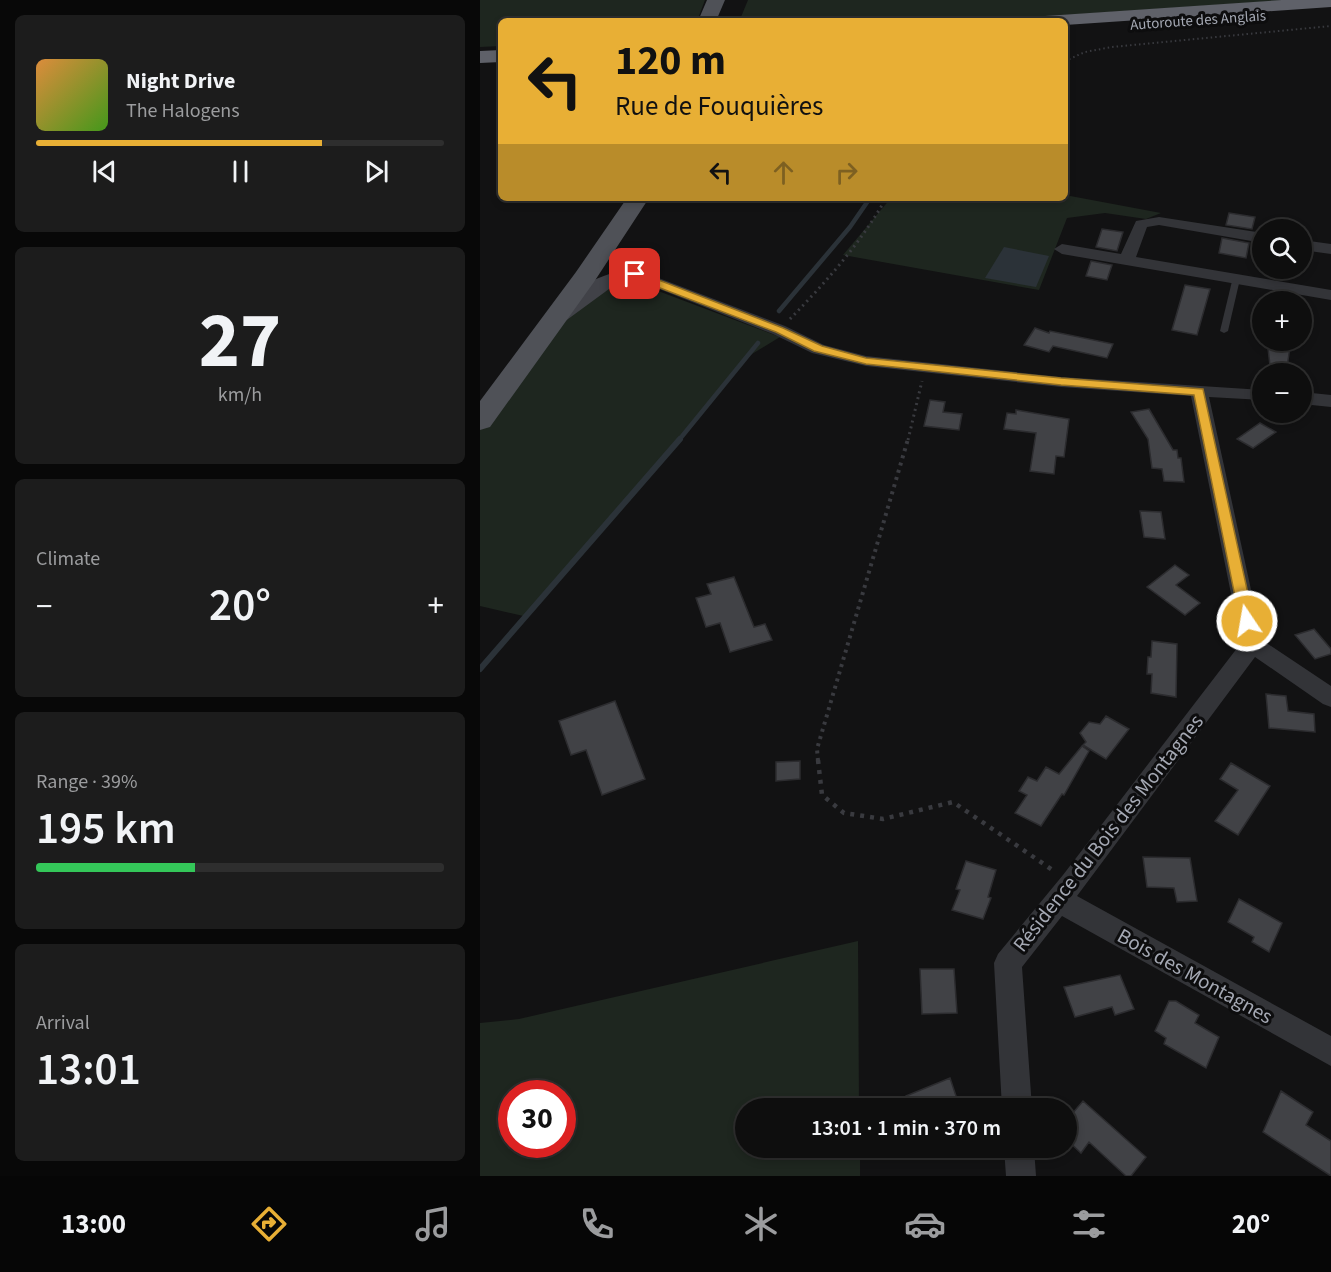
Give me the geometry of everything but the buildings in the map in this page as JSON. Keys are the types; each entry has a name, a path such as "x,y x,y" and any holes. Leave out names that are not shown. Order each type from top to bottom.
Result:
{"highway":[{"name":"Autoroute des Anglais","path":"1068,19 1331,2"},
{"name":"Autoroute des Anglais","path":"1068,29 1331,11"},
{"path":"480,50 498,49"},
{"path":"480,57 498,56"},
{"path":"480,66 498,65"}],"main road":[{"path":"707,18 716,0"},
{"path":"480,399 553,302 616,201"},
{"path":"480,421 556,317 636,201"}],"street":[{"path":"1127,260 1142,224 1159,221 1252,236"},
{"path":"615,232 612,248 613,259 635,274 779,330 818,349 866,361 925,369 1252,394"},
{"path":"1312,246 1331,249"},
{"path":"1062,249 1331,295"},
{"path":"556,317 597,284 635,274"},
{"path":"1199,392 1252,645 1331,698"},
{"path":"1312,399 1331,401"},
{"name":"Résidence du Bois des Montagnes","path":"1016,1098 1008,963 1065,892 1252,645"},
{"name":"Bois des Montagnes","path":"1065,892 1331,1052"},
{"path":"1020,1158 1021,1176"}],"lane":[{"path":"1224,331 1236,279"}],"path":[{"path":"1068,60 1085,52 1112,47 1331,26"},
{"path":"779,330 813,295 866,228 884,201"},
{"path":"925,369 901,467 817,749 822,795 844,813 882,819 953,802 1065,892"}],"shaded area":[{"path":"480,0 705,0 698,18 498,18 498,46 480,47"},
{"path":"748,0 1292,0 1019,18 741,17"},
{"path":"1068,196 1161,213 1146,219 1105,213 1067,218 1039,290 843,255 888,201 1068,201"},
{"path":"1004,247 1049,256 1036,287 985,278"},
{"path":"637,283 780,337 747,357 528,617 480,606 480,423 506,384 580,306 617,284"},
{"path":"858,941 859,1098 735,1098 735,1158 860,1158 860,1176 480,1176 480,1023 519,1019"}],"waterway":[{"path":"779,311 850,227 868,201"},
{"path":"679,440 758,343"},
{"path":"480,669 680,439"}],"route":[{"path":"635,274 779,330 818,349 866,361 1061,382 1199,392 1247,621"}]}
